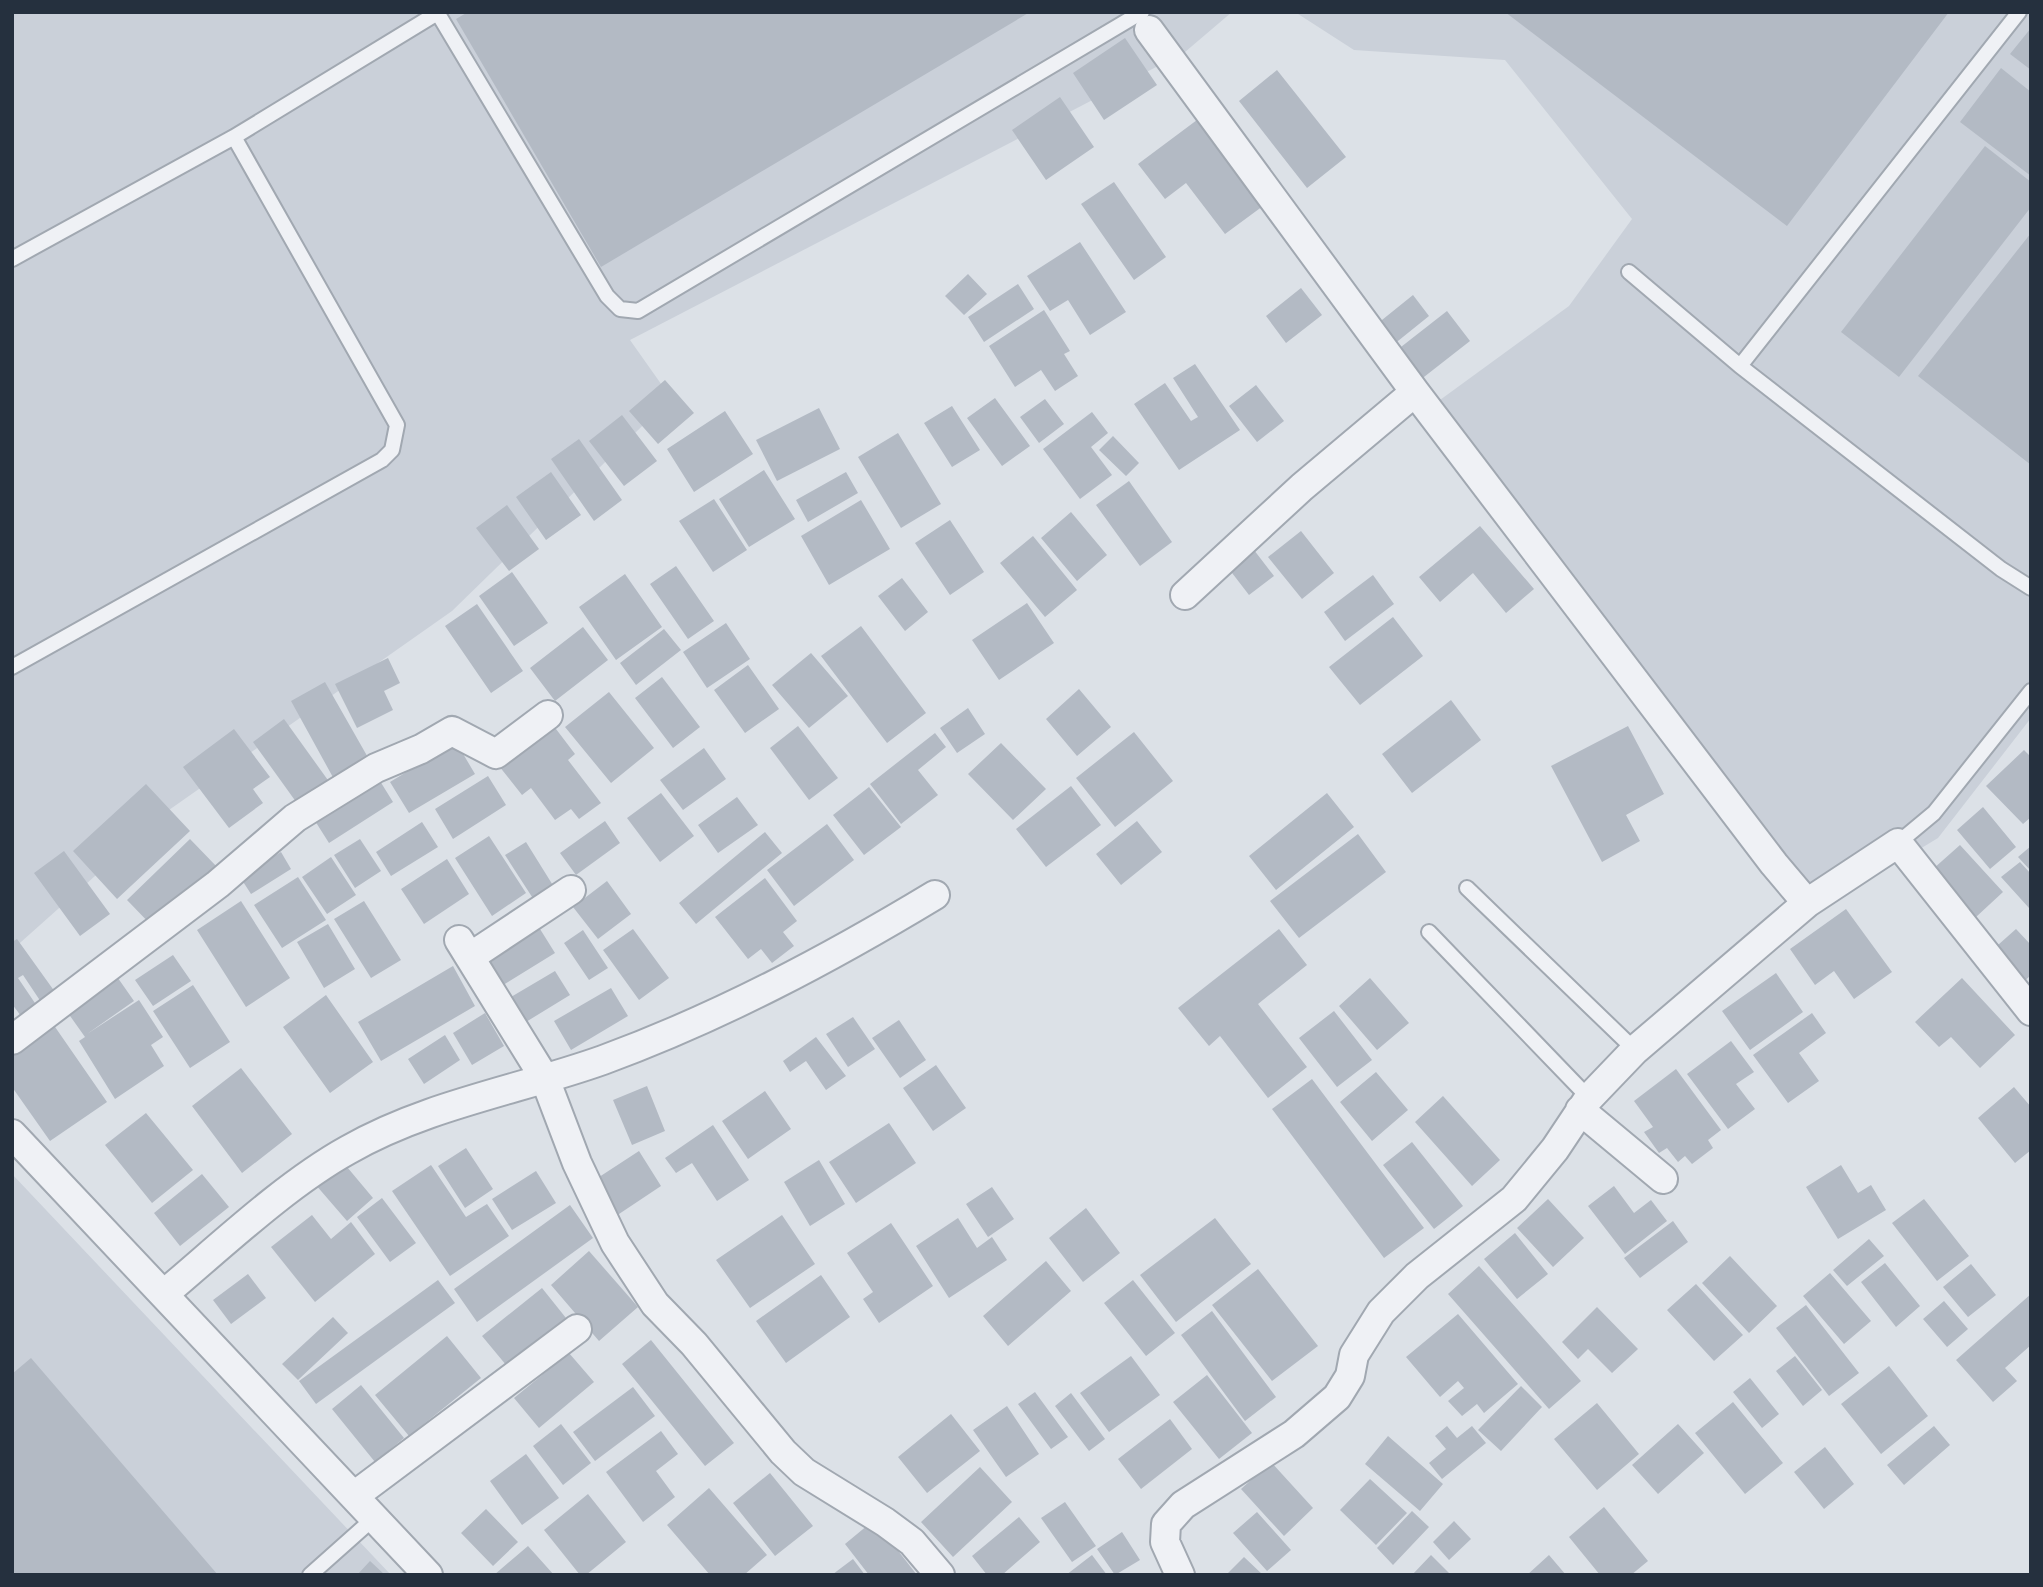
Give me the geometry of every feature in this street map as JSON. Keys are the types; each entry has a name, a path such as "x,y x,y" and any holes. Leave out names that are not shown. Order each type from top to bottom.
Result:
{"street":[{"path":"1145,21 1415,392 1774,864 1807,903"},
{"path":"1185,595 1302,487 1415,392"},
{"path":"12,1040 218,884 295,818 376,768 452,732 496,754 548,715"},
{"path":"1180,1575 1165,1542 1166,1524 1183,1505 1294,1434 1337,1397 1350,1376 1354,1355 1381,1312 1417,1276 1514,1199 1555,1149 1585,1104 1635,1050 1807,903 1898,843 2031,1012"},
{"path":"571,890 464,948 544,1079 577,1163 615,1243 655,1304 694,1343 783,1452 804,1472 912,1542 940,1575"},
{"path":"164,1294 270,1205 347,1150 406,1122 544,1079 659,1039 769,989 842,951 935,895"},
{"path":"1585,1104 1663,1179"},
{"path":"12,1134 428,1575"},
{"path":"354,1496 577,1329"}],"lane":[{"path":"12,259 234,137 438,12 607,296 620,309 638,311 1145,21"},
{"path":"1740,366 2019,12"},
{"path":"12,667 370,467 392,450 397,425 234,137"},
{"path":"1629,272 1740,366 2001,569 2031,588"},
{"path":"1898,843 1934,813 2031,691"},
{"path":"1467,888 1635,1050"},
{"path":"1429,932 1585,1104"},
{"path":"310,1575 374,1518"}],"shaded area":[{"path":"12,12 1232,12 1185,52 630,340 671,398 452,611 169,810 12,950"},
{"path":"1295,12 2031,12 2031,718 1938,838 1824,907 1418,416 1569,306 1632,219 1505,60 1354,50"},
{"path":"12,1174 391,1575 12,1575"}],"building":[{"path":"468,12 1030,12 601,267 456,19"},
{"path":"1505,12 1949,12 1787,226"},
{"path":"2031,28 2031,70 2010,54"},
{"path":"1125,38 1157,85 1104,120 1073,73"},
{"path":"2001,68 2031,92 2031,176 1960,122"},
{"path":"1277,70 1346,157 1307,188 1239,101"},
{"path":"1060,97 1094,147 1046,180 1012,130"},
{"path":"1197,120 1263,206 1225,234 1186,183 1165,199 1138,164"},
{"path":"1985,146 2031,182 2031,207 1899,377 1841,332"},
{"path":"1114,182 1166,257 1134,280 1081,204"},
{"path":"2031,233 2031,465 1918,376"},
{"path":"1080,242 1126,312 1090,335 1068,300 1050,311 1027,276"},
{"path":"968,274 987,294 964,315 945,296"},
{"path":"1018,284 1034,309 984,342 968,317"},
{"path":"1301,288 1322,315 1286,343 1266,316"},
{"path":"1413,295 1429,316 1393,345 1377,324"},
{"path":"1044,310 1070,351 1064,354 1078,376 1055,391 1041,370 1015,387 989,346"},
{"path":"1447,311 1470,341 1415,384 1392,354"},
{"path":"1195,364 1240,430 1179,470 1134,404 1165,383 1191,421 1198,417 1173,378"},
{"path":"665,380 694,413 658,444 629,411"},
{"path":"1256,385 1284,421 1257,442 1229,406"},
{"path":"995,398 1030,446 1002,466 967,418"},
{"path":"1045,399 1064,424 1039,443 1020,417"},
{"path":"952,406 980,450 952,467 924,423"},
{"path":"819,408 840,449 777,481 756,440"},
{"path":"725,411 753,454 694,492 667,449"},
{"path":"1092,412 1108,433 1091,447 1112,475 1080,499 1043,449"},
{"path":"622,415 657,461 624,486 589,441"},
{"path":"898,433 941,504 901,528 858,457"},
{"path":"1113,436 1139,463 1126,476 1099,450"},
{"path":"579,439 622,500 594,521 551,459"},
{"path":"764,470 795,519 749,547 719,499"},
{"path":"551,472 581,515 546,540 516,497"},
{"path":"846,472 858,493 808,522 796,500"},
{"path":"1129,481 1172,542 1140,566 1096,505"},
{"path":"714,499 747,550 713,572 679,521"},
{"path":"861,500 890,549 829,585 801,536"},
{"path":"507,505 539,549 509,571 476,528"},
{"path":"1071,512 1107,555 1077,581 1041,538"},
{"path":"950,520 984,572 950,595 915,543"},
{"path":"1480,526 1534,589 1506,613 1473,573 1440,602 1419,577"},
{"path":"1301,531 1334,573 1302,599 1268,557"},
{"path":"1033,536 1077,590 1045,617 1000,563"},
{"path":"1254,550 1274,576 1249,595 1229,569"},
{"path":"676,566 714,621 688,639 650,584"},
{"path":"512,572 548,623 514,646 479,596"},
{"path":"625,574 662,627 616,660 579,607"},
{"path":"1373,575 1394,604 1345,641 1324,612"},
{"path":"902,578 928,612 905,631 878,596"},
{"path":"1027,603 1054,643 999,680 972,640"},
{"path":"477,604 523,671 491,693 445,626"},
{"path":"1393,617 1423,656 1360,705 1329,667"},
{"path":"726,623 750,659 707,688 683,652"},
{"path":"861,626 926,713 887,743 821,656"},
{"path":"583,627 608,660 555,701 530,668"},
{"path":"664,629 681,650 636,685 620,663"},
{"path":"811,653 848,696 809,728 772,685"},
{"path":"388,658 400,683 384,691 393,710 357,728 335,684"},
{"path":"748,665 779,709 745,733 714,690"},
{"path":"662,677 700,727 673,748 635,698"},
{"path":"325,682 370,761 335,781 291,701"},
{"path":"1079,689 1111,727 1077,756 1046,719"},
{"path":"609,692 654,748 611,783 565,727"},
{"path":"1451,700 1481,740 1412,793 1382,754"},
{"path":"968,708 985,734 957,753 940,728"},
{"path":"284,719 330,783 299,806 253,742"},
{"path":"553,725 575,754 568,760 601,803 579,819 571,809 555,820 531,788 522,795 499,766"},
{"path":"798,726 838,778 809,800 770,748"},
{"path":"1628,726 1664,794 1626,815 1640,841 1602,862 1551,766"},
{"path":"234,729 270,777 253,789 263,803 229,828 183,767"},
{"path":"1134,732 1173,781 1115,827 1076,778"},
{"path":"935,733 946,747 918,770 938,795 901,824 870,784"},
{"path":"456,742 475,774 409,813 390,782"},
{"path":"1001,743 1046,789 1013,820 968,774"},
{"path":"704,748 726,779 683,810 660,780"},
{"path":"2024,750 2031,757 2031,817 2023,824 1986,786"},
{"path":"375,773 393,802 329,843 310,813"},
{"path":"488,776 506,805 453,839 435,809"},
{"path":"146,784 190,831 117,899 73,851"},
{"path":"1071,786 1101,825 1046,867 1016,829"},
{"path":"869,787 901,827 864,855 833,815"},
{"path":"661,793 694,836 660,862 627,818"},
{"path":"1327,793 1354,827 1276,890 1249,856"},
{"path":"737,797 758,825 718,853 698,825"},
{"path":"1983,807 2016,847 1990,869 1957,830"},
{"path":"605,821 620,843 576,875 560,853"},
{"path":"1137,821 1162,852 1121,885 1096,854"},
{"path":"422,822 438,847 391,876 376,852"},
{"path":"827,824 854,860 794,906 767,870"},
{"path":"765,832 782,853 696,924 679,903"},
{"path":"1358,834 1386,872 1299,938 1270,901"},
{"path":"489,836 526,893 492,916 455,858"},
{"path":"190,839 218,868 155,929 127,900"},
{"path":"360,839 381,871 355,888 334,855"},
{"path":"526,842 554,887 534,900 505,855"},
{"path":"1960,845 2003,892 1976,917 1933,869"},
{"path":"2031,846 2031,871 2018,857"},
{"path":"64,851 110,914 80,936 34,873"},
{"path":"281,852 291,869 251,894 240,877"},
{"path":"331,857 356,895 327,914 302,877"},
{"path":"447,859 469,894 424,924 401,889"},
{"path":"2020,862 2031,874 2029,908 2001,877"},
{"path":"298,877 326,920 282,948 254,905"},
{"path":"765,878 797,921 783,932 794,946 772,963 761,949 748,959 715,917"},
{"path":"607,881 631,914 598,939 573,907"},
{"path":"241,901 290,978 246,1007 197,930"},
{"path":"364,901 401,960 371,978 334,919"},
{"path":"1846,909 1892,972 1854,999 1834,971 1815,985 1790,949"},
{"path":"535,921 555,953 500,987 480,956"},
{"path":"328,924 355,969 324,988 297,942"},
{"path":"633,929 669,978 639,1000 603,950"},
{"path":"1279,929 1307,965 1258,1004 1307,1067 1268,1098 1220,1036 1209,1046 1178,1008"},
{"path":"2016,929 2031,945 2031,975 2019,986 1989,953"},
{"path":"583,930 608,968 589,980 564,943"},
{"path":"17,939 55,992 41,1002 23,975 18,978 39,1009 24,1020 12,1004 12,942"},
{"path":"173,955 191,981 153,1006 135,980"},
{"path":"453,966 475,1006 381,1061 358,1022"},
{"path":"113,971 134,1001 87,1034 139,1000 163,1037 151,1045 164,1066 115,1099 79,1041 85,1037 63,1006"},
{"path":"555,971 570,995 521,1025 506,1000"},
{"path":"1776,973 1803,1012 1750,1050 1722,1011"},
{"path":"1370,978 1409,1023 1377,1050 1339,1006"},
{"path":"1962,978 2015,1035 1980,1068 1951,1037 1939,1047 1915,1022"},
{"path":"193,985 230,1042 190,1068 153,1011"},
{"path":"611,988 628,1016 571,1050 554,1021"},
{"path":"326,995 373,1062 330,1093 283,1027"},
{"path":"1334,1011 1372,1060 1337,1087 1299,1038"},
{"path":"485,1013 504,1046 472,1065 453,1033"},
{"path":"1812,1013 1826,1033 1799,1053 1819,1081 1788,1103 1753,1055"},
{"path":"853,1017 875,1049 848,1067 826,1034"},
{"path":"899,1020 926,1060 900,1078 872,1038"},
{"path":"53,1024 107,1102 50,1141 12,1087 12,1052"},
{"path":"445,1035 460,1060 424,1084 408,1059"},
{"path":"816,1037 846,1076 826,1090 806,1061 790,1072 783,1061"},
{"path":"1731,1041 1754,1072 1736,1084 1755,1109 1728,1129 1687,1074"},
{"path":"936,1065 966,1108 933,1131 903,1088"},
{"path":"241,1068 292,1134 242,1173 192,1106"},
{"path":"1676,1069 1721,1130 1708,1140 1713,1148 1692,1164 1685,1156 1678,1162 1667,1148 1659,1153 1644,1132 1653,1127 1634,1101"},
{"path":"1376,1072 1408,1110 1372,1141 1340,1102"},
{"path":"1312,1079 1424,1228 1384,1258 1272,1109"},
{"path":"647,1086 665,1131 632,1145 613,1100"},
{"path":"2014,1087 2031,1107 2031,1150 2015,1163 1978,1118"},
{"path":"765,1091 791,1129 748,1159 722,1121"},
{"path":"1443,1096 1500,1160 1472,1186 1415,1122"},
{"path":"146,1113 193,1170 152,1203 105,1145"},
{"path":"889,1123 916,1163 856,1203 829,1162"},
{"path":"713,1125 749,1180 717,1201 692,1163 676,1173 665,1158"},
{"path":"1412,1142 1463,1206 1434,1229 1383,1165"},
{"path":"466,1148 493,1189 465,1208 438,1166"},
{"path":"639,1151 661,1186 616,1216 593,1181"},
{"path":"819,1160 845,1204 810,1226 784,1182"},
{"path":"342,1161 373,1198 347,1221 315,1184"},
{"path":"431,1165 466,1217 487,1204 509,1236 450,1276 392,1191"},
{"path":"1841,1165 1858,1193 1871,1185 1886,1210 1838,1239 1806,1187"},
{"path":"536,1171 556,1203 512,1230 492,1199"},
{"path":"202,1174 229,1207 180,1246 154,1213"},
{"path":"1614,1186 1634,1213 1651,1200 1667,1221 1625,1254 1588,1206"},
{"path":"992,1187 1014,1219 988,1237 966,1204"},
{"path":"382,1198 416,1243 390,1262 357,1217"},
{"path":"1548,1199 1584,1238 1553,1267 1517,1228"},
{"path":"1924,1199 1969,1256 1937,1281 1892,1223"},
{"path":"570,1205 593,1238 477,1322 454,1289"},
{"path":"1086,1208 1120,1253 1083,1282 1049,1238"},
{"path":"312,1215 331,1239 351,1222 375,1254 315,1302 271,1247"},
{"path":"782,1215 815,1264 750,1308 716,1260"},
{"path":"958,1218 977,1248 992,1237 1007,1260 949,1298 916,1246"},
{"path":"1215,1218 1251,1264 1176,1322 1140,1275"},
{"path":"1673,1221 1688,1242 1640,1278 1624,1258"},
{"path":"891,1223 933,1286 879,1323 863,1299 873,1292 847,1253"},
{"path":"1515,1233 1548,1274 1517,1299 1484,1259"},
{"path":"1869,1239 1884,1256 1847,1286 1833,1270"},
{"path":"589,1251 638,1307 599,1341 551,1285"},
{"path":"1730,1256 1777,1306 1749,1333 1702,1283"},
{"path":"1046,1261 1071,1291 1008,1346 983,1316"},
{"path":"1885,1263 1920,1306 1896,1327 1861,1282"},
{"path":"1971,1264 1996,1295 1968,1317 1943,1287"},
{"path":"1479,1266 1581,1381 1549,1409 1448,1294"},
{"path":"1258,1269 1318,1346 1272,1381 1212,1305"},
{"path":"1830,1273 1871,1321 1844,1344 1803,1296"},
{"path":"248,1274 266,1298 231,1324 213,1300"},
{"path":"821,1275 850,1317 786,1363 756,1321"},
{"path":"438,1280 455,1303 316,1404 299,1381"},
{"path":"1133,1280 1175,1333 1146,1356 1104,1303"},
{"path":"1696,1284 1743,1335 1714,1361 1667,1310"},
{"path":"542,1288 570,1323 511,1371 482,1336"},
{"path":"2031,1294 2031,1345 2005,1368 2017,1381 1993,1402 1956,1360"},
{"path":"1944,1301 1968,1329 1947,1347 1923,1319"},
{"path":"1806,1305 1859,1373 1829,1396 1776,1328"},
{"path":"1597,1307 1638,1349 1612,1373 1588,1349 1578,1359 1562,1342"},
{"path":"1212,1311 1276,1397 1245,1421 1181,1335"},
{"path":"1458,1314 1518,1384 1484,1413 1477,1404 1462,1416 1448,1401 1464,1388 1458,1381 1440,1397 1406,1357"},
{"path":"333,1317 348,1333 298,1380 282,1364"},
{"path":"447,1336 481,1378 409,1436 375,1395"},
{"path":"651,1340 734,1443 705,1466 622,1364"},
{"path":"569,1353 594,1382 539,1428 514,1398"},
{"path":"1131,1356 1160,1395 1109,1432 1080,1393"},
{"path":"1795,1356 1822,1390 1803,1406 1776,1371"},
{"path":"31,1358 218,1575 12,1575 12,1374"},
{"path":"1889,1366 1928,1416 1881,1454 1841,1404"},
{"path":"1207,1375 1252,1433 1219,1459 1173,1402"},
{"path":"1750,1378 1779,1414 1762,1428 1733,1392"},
{"path":"361,1385 404,1438 375,1462 332,1409"},
{"path":"1521,1386 1542,1407 1501,1451 1478,1430"},
{"path":"633,1387 655,1416 595,1461 573,1432"},
{"path":"1035,1392 1068,1437 1051,1449 1018,1404"},
{"path":"1071,1393 1105,1439 1089,1451 1055,1406"},
{"path":"1733,1402 1783,1463 1745,1494 1695,1433"},
{"path":"1597,1403 1639,1454 1597,1490 1554,1439"},
{"path":"1007,1406 1039,1454 1006,1477 973,1430"},
{"path":"951,1414 980,1451 927,1493 898,1457"},
{"path":"1170,1419 1192,1449 1141,1489 1118,1459"},
{"path":"561,1424 591,1463 563,1485 533,1446"},
{"path":"1678,1424 1704,1453 1658,1494 1632,1465"},
{"path":"1447,1426 1457,1438 1472,1426 1486,1443 1442,1479 1429,1463 1446,1449 1435,1436"},
{"path":"1934,1426 1950,1445 1904,1485 1887,1465"},
{"path":"661,1431 678,1454 656,1471 675,1497 643,1522 606,1472"},
{"path":"1388,1436 1443,1484 1420,1511 1365,1464"},
{"path":"1825,1447 1854,1484 1824,1509 1794,1472"},
{"path":"526,1454 559,1498 522,1525 490,1481"},
{"path":"1271,1462 1313,1508 1284,1536 1241,1489"},
{"path":"980,1467 1012,1502 953,1557 921,1522"},
{"path":"770,1473 813,1526 775,1556 733,1503"},
{"path":"1370,1479 1407,1513 1376,1545 1340,1510"},
{"path":"709,1488 767,1555 744,1575 710,1575 667,1525"},
{"path":"588,1494 626,1542 586,1575 580,1575 544,1530"},
{"path":"1065,1502 1096,1546 1072,1562 1041,1518"},
{"path":"1604,1507 1648,1561 1631,1575 1600,1575 1569,1537"},
{"path":"486,1509 518,1542 493,1566 461,1533"},
{"path":"1412,1511 1429,1527 1393,1565 1377,1548"},
{"path":"1257,1512 1291,1550 1267,1571 1233,1533"},
{"path":"1019,1517 1040,1542 1002,1575 987,1575 972,1556"},
{"path":"874,1520 917,1575 869,1575 845,1544"},
{"path":"1454,1521 1471,1539 1449,1560 1433,1542"},
{"path":"1122,1532 1140,1560 1115,1575 1097,1549"},
{"path":"528,1546 554,1575 494,1575"},
{"path":"1092,1555 1107,1575 1066,1575"},
{"path":"1431,1555 1451,1575 1412,1575"},
{"path":"1549,1555 1566,1575 1527,1575"},
{"path":"1244,1557 1263,1575 1226,1575"},
{"path":"853,1559 865,1575 832,1575 837,1571"},
{"path":"370,1561 385,1575 357,1575"}]}
